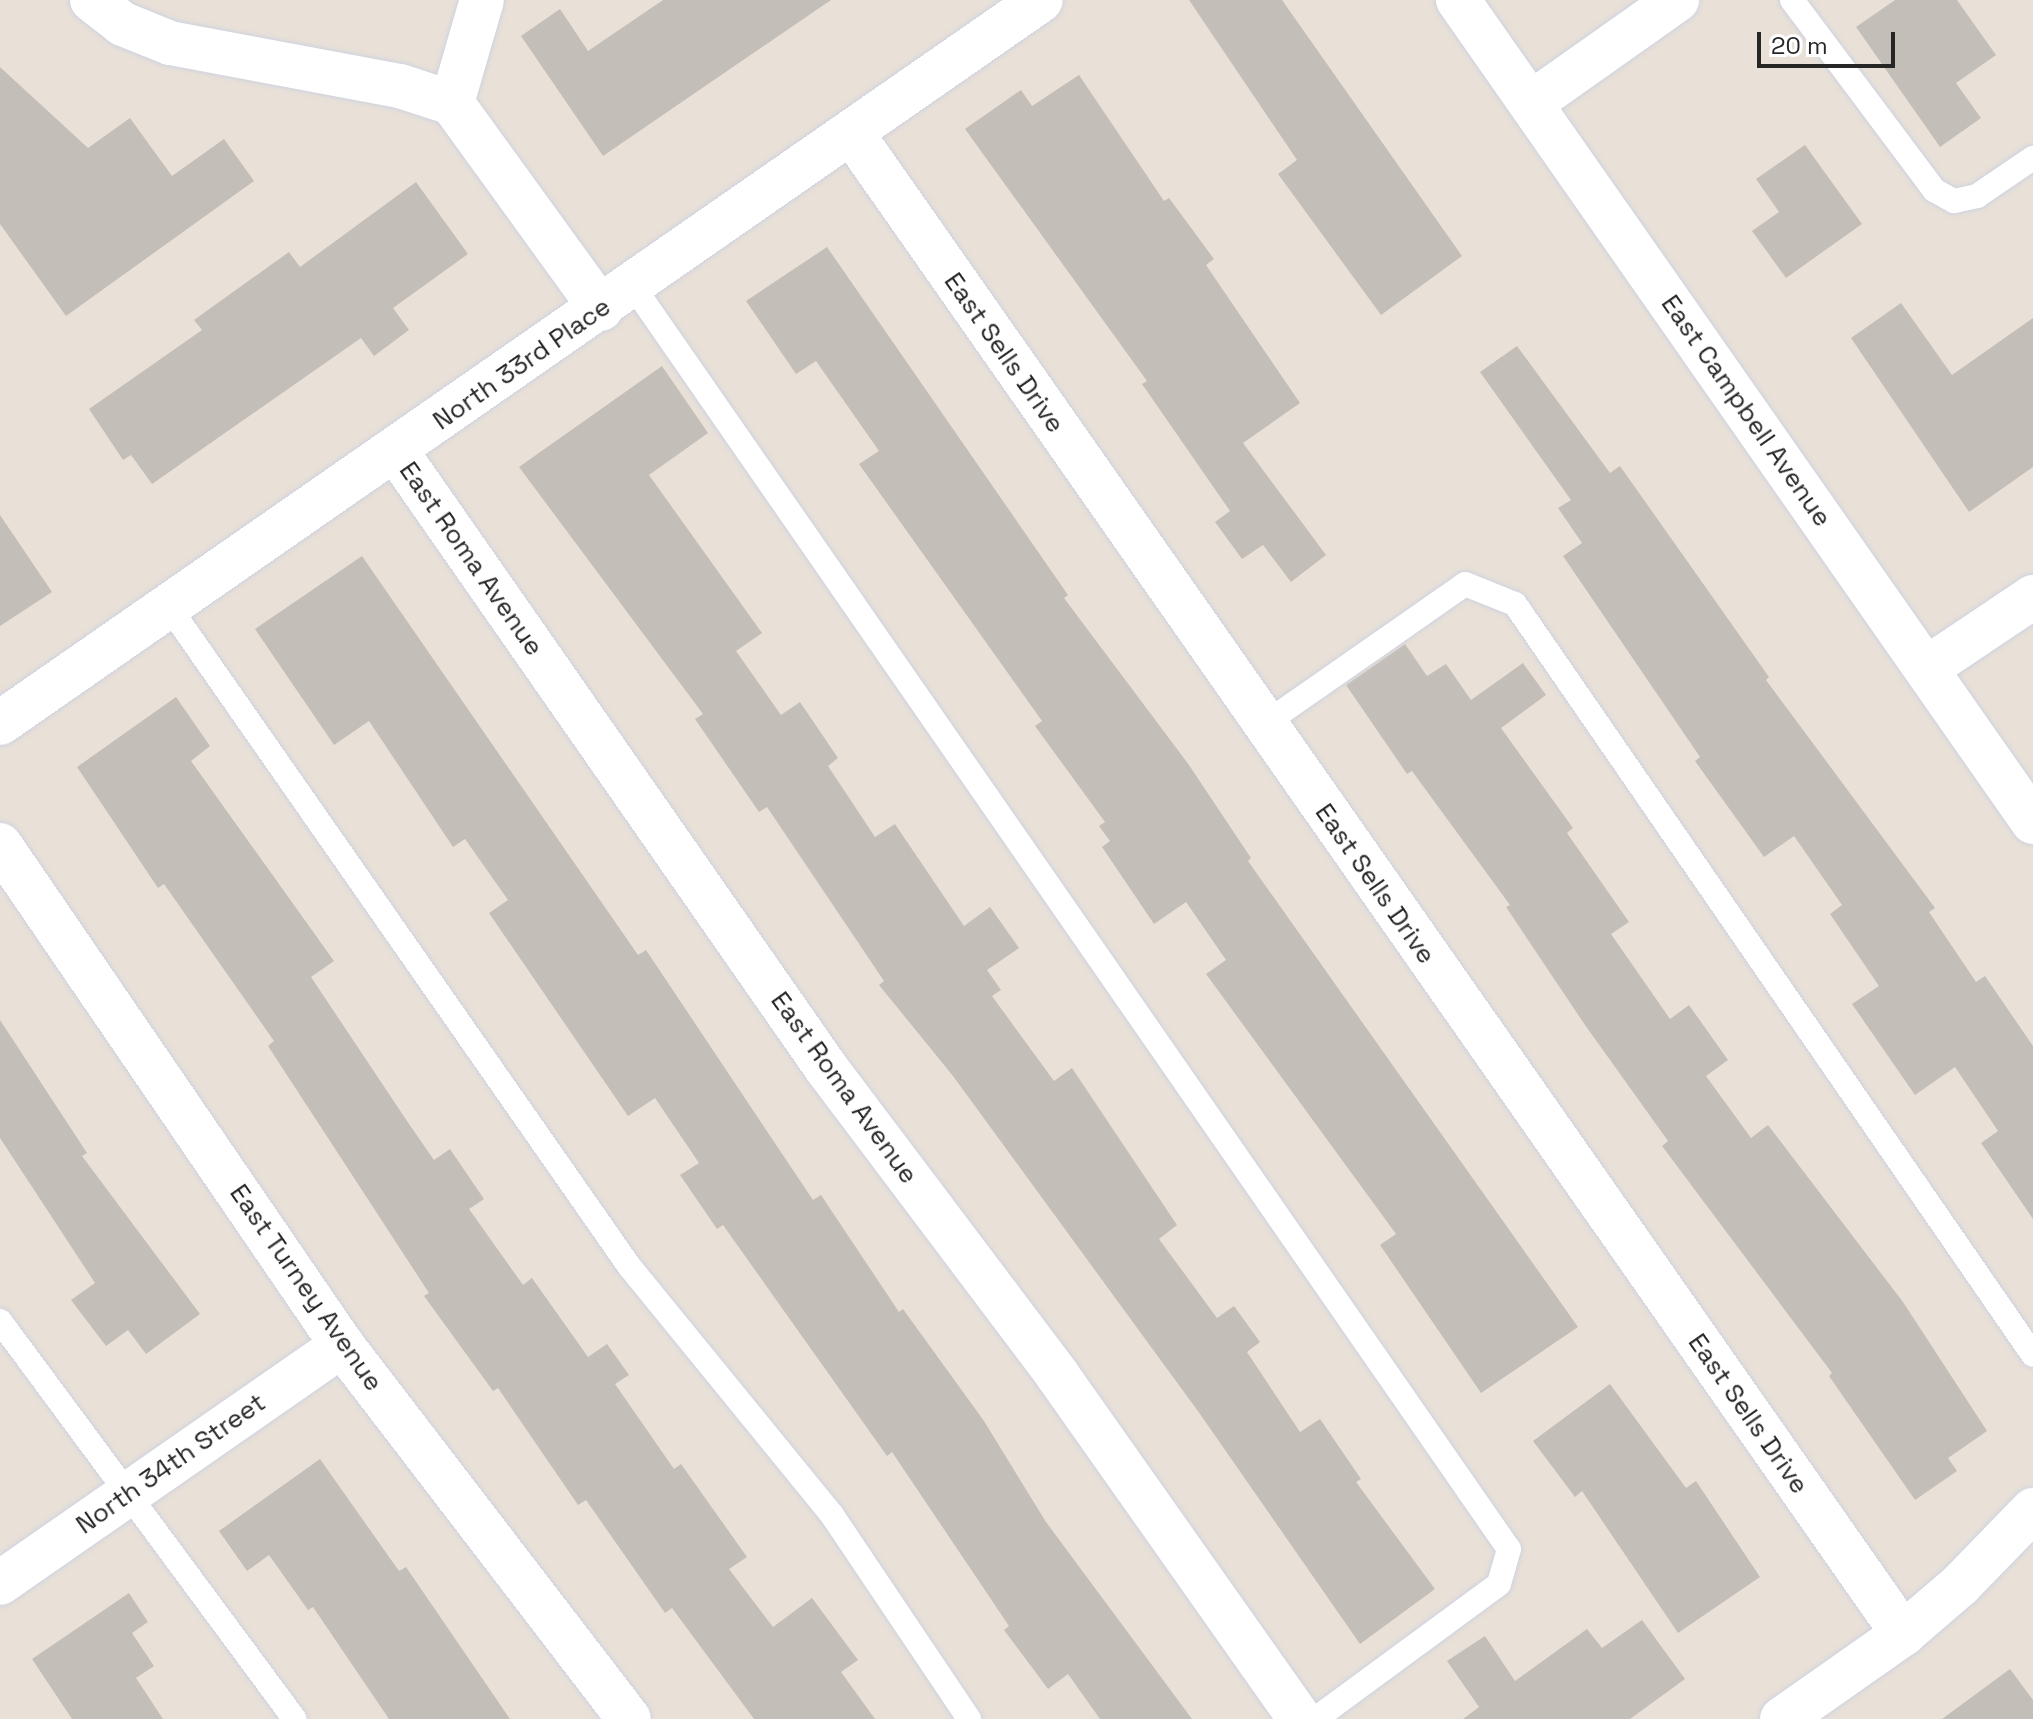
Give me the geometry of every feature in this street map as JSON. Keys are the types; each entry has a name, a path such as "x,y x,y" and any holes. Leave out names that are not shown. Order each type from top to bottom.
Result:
{"street":[{"path":"92,0 123,24 170,43 400,86 452,103 617,297"},
{"path":"452,103 482,0"},
{"name":"North 33rd Place","path":"0,723 396,451 1041,0"},
{"name":"East Campbell Avenue","path":"1458,0 2033,822"},
{"path":"1531,103 1677,0"},
{"name":"East Sells Drive","path":"851,132 1263,725 1903,1634"},
{"name":"East Roma Avenue","path":"396,451 827,1069 1058,1376 1300,1719"},
{"path":"1927,668 2033,597"},
{"name":"East Turney Avenue","path":"0,845 342,1345 629,1719"},
{"name":"North 34th Street","path":"0,1583 342,1345"},
{"path":"1790,1717 1903,1634 1960,1585 2033,1510"}],"lane":[{"path":"1792,0 1934,190 1954,201 1977,196 2033,158"},
{"path":"617,297 1509,1549 1499,1584 1315,1719"},
{"path":"1263,725 1465,584 1515,604 2033,1355"},
{"path":"169,607 629,1266 832,1515 969,1719"},
{"path":"0,1321 294,1719"}],"building":[{"path":"663,0 831,0 603,156 521,36 560,9 588,51"},
{"path":"1189,0 1282,0 1462,256 1381,315 1278,174 1297,160"},
{"path":"1895,0 1957,0 1996,55 1956,83 1981,118 1940,147 1856,27"},
{"path":"0,67 88,148 130,118 172,176 224,139 254,181 66,316 0,224"},
{"path":"1079,75 1164,201 1169,198 1214,259 1206,265 1300,403 1243,443 1326,555 1291,582 1263,545 1242,559 1215,522 1230,511 1142,384 1147,381 965,129 1021,90 1032,106"},
{"path":"1805,145 1862,224 1786,278 1752,231 1779,212 1756,179"},
{"path":"416,182 468,254 393,308 409,330 374,356 361,338 152,484 131,455 123,460 89,409 202,330 194,320 289,252 300,267"},
{"path":"827,247 1068,595 1064,598 1189,765 1251,858 1248,861 1578,1327 1481,1393 1380,1245 1396,1234 1206,974 1226,960 1186,902 1154,924 1102,847 1110,841 1099,826 1105,822 1035,726 1042,721 859,464 879,451 816,361 796,374 746,301"},
{"path":"1901,303 1952,375 2033,318 2033,467 1969,512 1851,338"},
{"path":"1517,346 1610,473 1620,466 1769,677 1766,680 1935,908 1929,912 1976,982 1985,976 2033,1046 2033,1219 1981,1143 1998,1131 1955,1067 1915,1095 1852,1004 1879,986 1830,914 1842,905 1794,836 1764,857 1695,761 1700,757 1563,556 1582,543 1558,508 1571,500 1480,372"},
{"path":"662,366 708,433 649,475 762,633 736,651 781,715 800,702 838,758 828,766 875,837 895,824 964,926 990,907 1019,948 987,970 1001,990 992,996 1054,1081 1072,1068 1177,1225 1159,1239 1217,1318 1234,1306 1260,1342 1247,1352 1300,1432 1320,1419 1361,1479 1356,1482 1435,1589 1360,1644 1200,1414 953,1076 879,985 884,981 767,807 759,812 695,719 703,714 519,467"},
{"path":"0,515 52,592 0,626"},
{"path":"362,556 638,955 646,950 813,1200 821,1195 899,1312 903,1309 984,1421 1046,1522 1192,1719 1100,1719 1068,1674 1048,1689 1004,1630 1009,1626 892,1452 887,1456 723,1225 717,1229 680,1175 699,1163 655,1098 628,1116 489,913 508,900 465,839 453,847 369,721 334,745 255,629"},
{"path":"1405,644 1427,676 1446,664 1471,700 1523,663 1546,695 1501,728 1573,828 1567,833 1629,922 1611,934 1670,1019 1689,1005 1728,1060 1706,1076 1751,1138 1768,1125 1903,1302 1987,1431 1948,1458 1957,1471 1915,1500 1829,1376 1832,1373 1662,1146 1668,1141 1506,907 1510,905 1412,771 1407,774 1346,685"},
{"path":"176,697 210,746 191,761 334,961 311,977 407,1121 434,1160 450,1149 484,1199 469,1209 523,1285 532,1278 588,1357 607,1344 629,1375 615,1384 674,1469 681,1464 747,1557 729,1569 773,1627 812,1598 858,1660 841,1672 875,1719 754,1719 672,1608 665,1613 586,1500 578,1505 498,1388 493,1391 424,1296 429,1293 268,1046 274,1041 164,884 158,888 77,767"},
{"path":"0,1020 87,1153 82,1156 200,1314 146,1354 128,1330 106,1346 71,1300 95,1283 0,1138"},
{"path":"1610,1384 1686,1488 1696,1481 1760,1577 1678,1633 1582,1491 1575,1497 1533,1441"},
{"path":"320,1459 399,1571 406,1567 510,1719 389,1719 313,1607 308,1610 269,1555 247,1571 219,1531"},
{"path":"129,1593 148,1622 132,1633 154,1666 136,1678 163,1719 72,1719 32,1659"},
{"path":"1642,1620 1685,1679 1630,1719 1463,1719 1479,1707 1447,1661 1485,1636 1515,1681 1587,1629 1602,1648"},
{"path":"2010,1669 2033,1700 2033,1719 1942,1719"}]}
